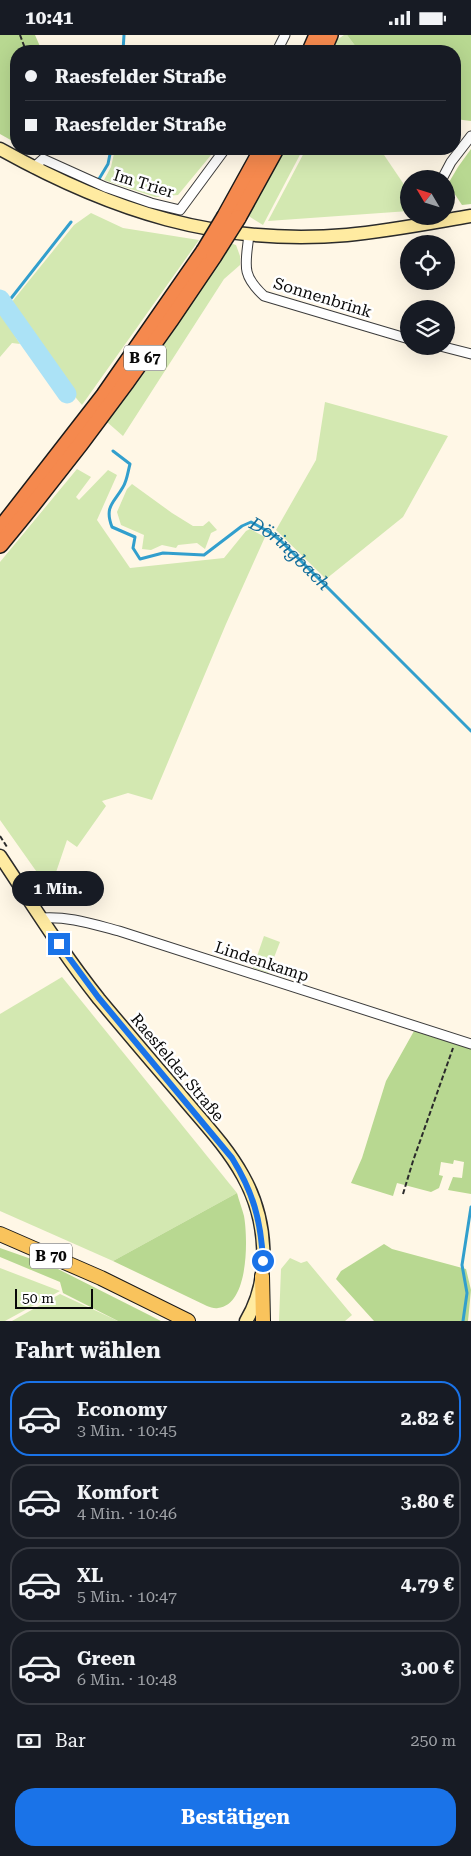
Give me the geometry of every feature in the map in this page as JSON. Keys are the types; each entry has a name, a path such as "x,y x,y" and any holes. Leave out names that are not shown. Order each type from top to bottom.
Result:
{"highway":[{"name":"B 67","path":"232,217 259,155"},
{"name":"B 67","path":"0,545 97,424 168,326 209,254 272,155"},
{"name":"B 67","path":"0,529 104,395 209,254"}],"main road":[{"path":"10,155 78,189 131,210 207,229 303,237 347,235 404,225"},
{"path":"455,217 471,216"},
{"name":"Raesfelder Straße","path":"0,856 41,918 98,997 220,1142 243,1176 252,1194 260,1226 263,1261 262,1276 252,1309 246,1321"},
{"name":"B 70","path":"0,1235 101,1278 188,1321"},
{"path":"262,1276 263,1321"}],"street":[{"path":"461,149 471,136"},
{"name":"Im Trier","path":"33,168 43,159 105,187 151,203 180,210 221,155"},
{"path":"447,170 456,155"},
{"name":"Sonnenbrink","path":"249,234 246,272 251,283 264,296 400,336"},
{"path":"455,350 471,354"},
{"name":"Lindenkamp","path":"41,918 59,917 119,931 471,1044"}],"path":[{"path":"403,1194 457,1039"}],"green space":[{"path":"0,35 35,35 39,45 10,45 10,140 0,134"},
{"path":"347,35 354,45 333,45 335,41"},
{"path":"347,35 471,35 471,121 461,120 461,45 354,45"},
{"path":"471,149 471,204 462,205 455,194 455,172"},
{"path":"114,155 211,155 178,195 155,197 104,180 111,167"},
{"path":"281,155 300,155 263,225 247,215"},
{"path":"303,155 384,155 400,179 400,212 268,221"},
{"path":"91,213 123,228 199,240 82,405 71,392 69,383 11,303 74,225"},
{"path":"230,243 236,245 240,256 240,265 224,279 123,436 107,422 171,335"},
{"path":"0,312 20,344 12,343 0,357"},
{"path":"325,402 448,436 403,517 326,579 276,530 316,460"},
{"path":"77,469 91,477 76,497 79,500 108,470 117,475 97,520 130,568 224,558 246,531 250,529 265,537 152,800 128,793 102,801 106,806 77,847 67,840 52,884 46,885 0,820 0,562"},
{"path":"132,484 193,526 203,526 209,521 217,530 211,533 205,549 197,543 178,545 176,548 162,545 151,550 142,549 144,535 121,525 117,512 127,489"},
{"path":"264,936 280,942 268,973 253,968"},
{"path":"62,977 237,1193 113,1261 0,1211 0,1014"},
{"path":"414,1031 471,1049 471,1194 448,1190 453,1177 462,1178 464,1162 454,1160 453,1164 441,1162 439,1175 443,1176 439,1188 431,1192 397,1183 393,1196 351,1183 362,1158 386,1081"},
{"path":"237,1193 244,1216 246,1254 241,1283 236,1295 228,1304 212,1308 113,1261"},
{"path":"384,1244 392,1249 466,1269 471,1290 468,1321 374,1321 336,1279 341,1271"},
{"path":"0,1248 54,1267 161,1321 118,1321 63,1293 60,1282 0,1257"},
{"path":"290,1258 301,1263 307,1261 352,1315 345,1321 279,1321 281,1269"},
{"path":"0,1268 60,1291 5,1321 0,1321"},
{"path":"60,1294 118,1321 12,1321"}],"waterway":[{"path":"123,45 124,35"},
{"path":"99,179 108,164 110,155"},
{"path":"5,306 71,222"},
{"name":"Döringbach","path":"0,299 67,394"},
{"name":"Döringbach","path":"113,451 130,464 124,485 111,505 110,520 112,527 135,537 133,548 140,559 163,553 204,555 242,526 251,522 281,541 471,731"},
{"path":"463,1321 467,1293 462,1265 471,1207"}],"route":[{"path":"59,944 98,997 232,1158 252,1194 257,1210 263,1261"}]}
